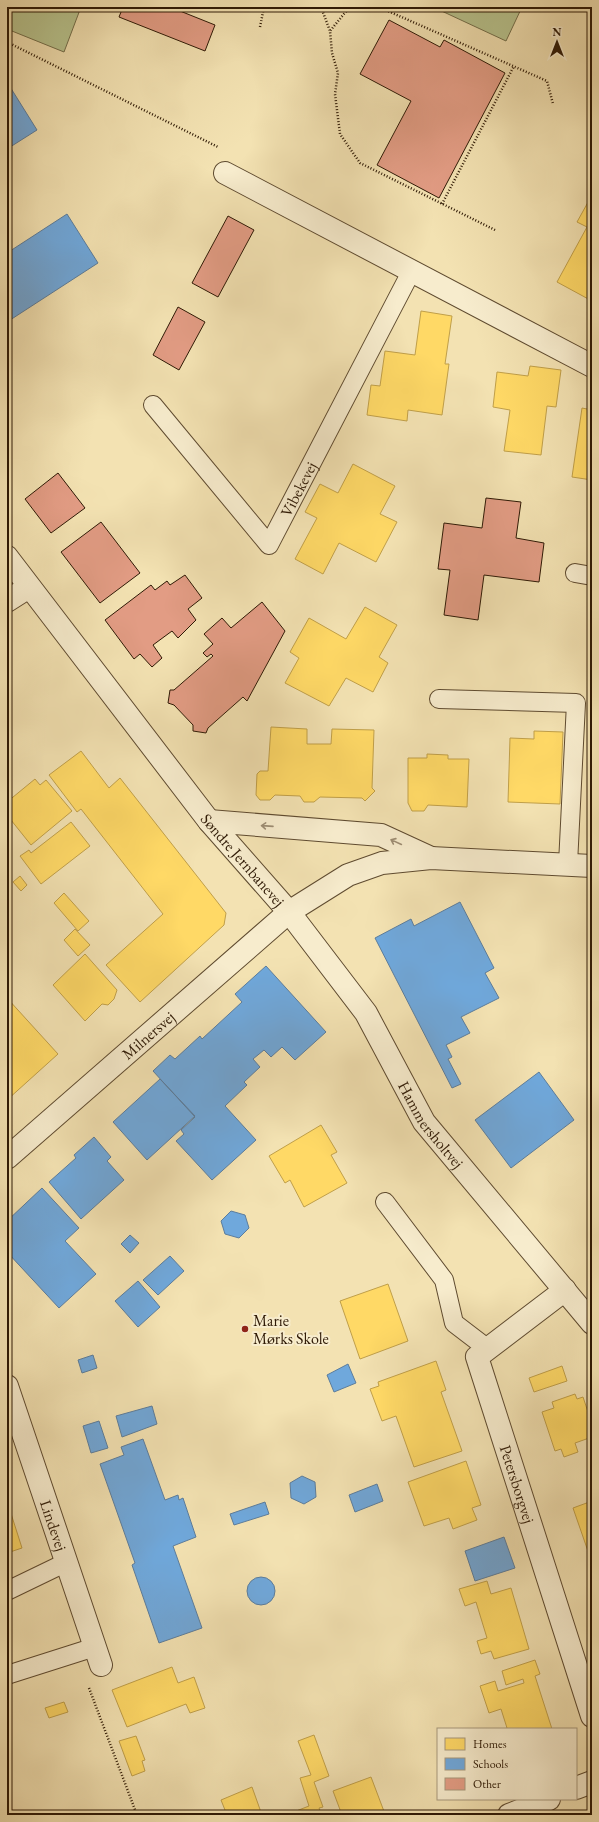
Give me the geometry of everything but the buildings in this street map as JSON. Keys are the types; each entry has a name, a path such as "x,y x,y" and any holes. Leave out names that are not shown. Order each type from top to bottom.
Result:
{"street":[{"path":"225,173 592,366"},
{"name":"Søndre Jernbanevej","path":"7,557 28,587 209,821 289,912 348,875 382,863 431,858 592,866"},
{"path":"7,601 28,587"},
{"path":"209,821 381,835 431,858"},
{"name":"Milnersvej","path":"7,1158 289,912"},
{"name":"Hammersholtvej","path":"289,912 366,1013 424,1122 592,1323"},
{"name":"Petersborgvej","path":"565,1290 477,1357 592,1716"},
{"name":"Lindevej","path":"7,1386 98,1656"},
{"path":"577,1788 592,1782"},
{"path":"509,1815 546,1800"}],"lane":[{"name":"Vibekevej","path":"153,405 270,544 411,272"},
{"path":"439,699 576,703 568,864"},
{"path":"385,1202 444,1280 454,1323 488,1349"},
{"path":"7,1590 67,1562"},
{"path":"7,1675 98,1656"}],"path":[{"path":"260,27 264,7"},
{"path":"320,7 330,31 332,53 338,73 335,94 340,134 360,163 495,230"},
{"path":"330,31 348,10 381,8 547,81 553,104"},
{"path":"7,42 222,148 225,173"},
{"path":"442,204 514,66"},
{"path":"98,1656 89,1688 137,1815"}],"green space":[{"path":"7,7 81,7 64,52 7,29"},
{"path":"433,7 522,7 506,41"}],"place":[{"name":"Marie Mørks Skole","path":"245,1329"}]}
